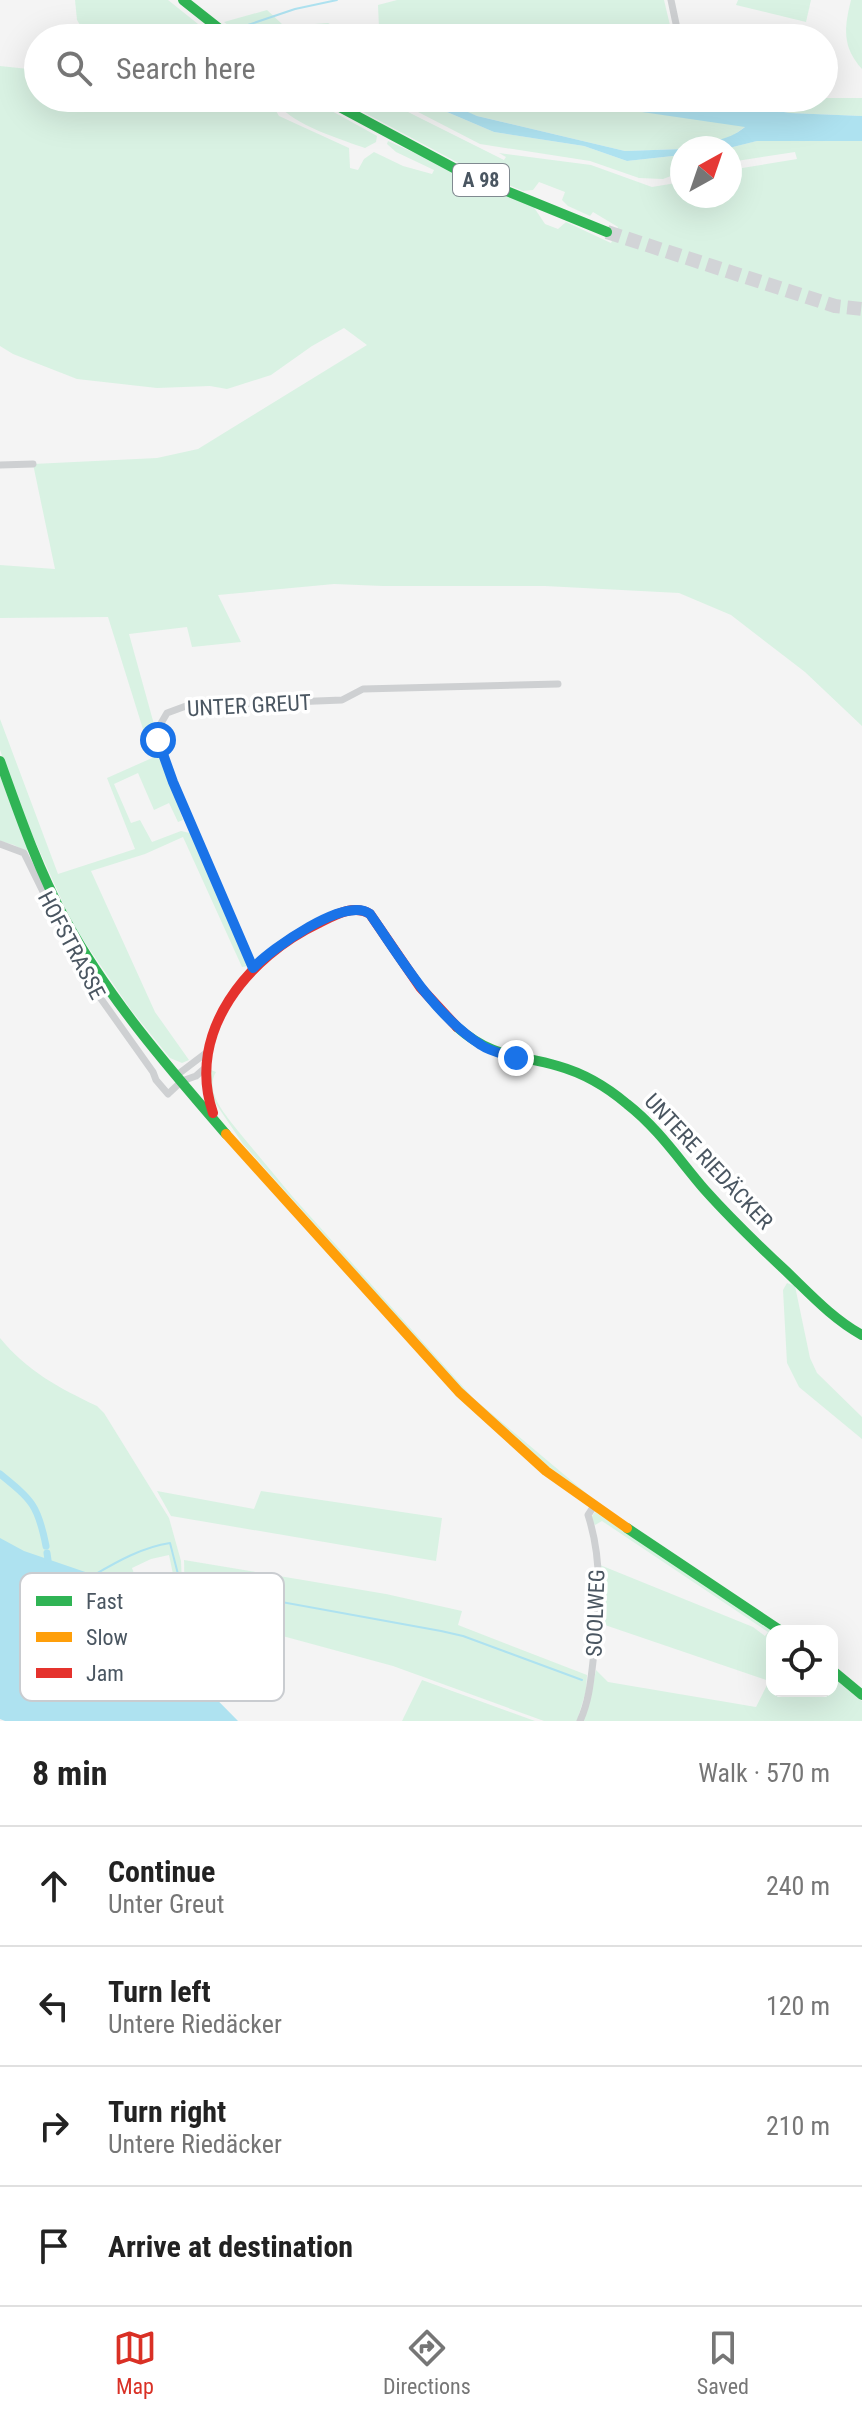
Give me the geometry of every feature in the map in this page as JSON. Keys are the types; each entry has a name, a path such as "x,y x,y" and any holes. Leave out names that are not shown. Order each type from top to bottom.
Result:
{"main road":[{"path":"183,0 212,24"},
{"name":"A 98","path":"349,112 465,174 607,232"},
{"path":"0,761 35,853 69,926 114,996 179,1078 373,1298 481,1415 548,1473 772,1625"},
{"name":"UNTERE RIEDÄCKER","path":"217,1122 204,1085 206,1053 232,998 253,968 284,941 350,909 363,909 368,911 411,972 454,1024 483,1047 516,1058 546,1062 576,1071 598,1082 631,1106 717,1203 839,1322 862,1335"},
{"path":"838,1675 862,1695"}],"street":[{"path":"671,0 676,24"},
{"path":"0,465 33,464"},
{"name":"UNTER GREUT","path":"253,968 158,740 160,725 167,713 186,706 342,700 363,689 558,684"},
{"name":"HOFSTRASSE","path":"0,844 24,853 84,975 168,1094 179,1078"},
{"name":"UNTERE RIEDÄCKER","path":"179,1078 206,1053"},
{"path":"179,1078 196,1076 206,1067"},
{"name":"SOOLWEG","path":"580,1721 590,1692 599,1608 597,1553 588,1515 594,1506"}],"green space":[{"path":"75,0 168,0 198,24 79,24"},
{"path":"397,0 664,0 670,24 379,24 378,5"},
{"path":"738,0 811,0 806,22 736,5"},
{"path":"851,0 862,0 862,69 851,53 846,37"},
{"path":"267,10 282,24 226,24 224,22"},
{"path":"0,66 24,69 24,112 277,112 279,116 349,148 350,168 358,170 364,159 374,152 403,166 432,174 434,170 396,152 387,144 388,141 533,206 545,224 558,229 566,222 611,243 618,227 593,212 590,216 568,206 562,200 565,192 539,182 533,190 523,191 468,168 363,112 408,112 504,160 506,157 499,153 591,165 652,187 670,184 670,208 742,208 742,168 797,159 795,152 742,160 742,145 757,141 862,141 862,726 805,672 731,615 679,593 545,586 334,584 218,595 241,642 192,647 187,627 129,634 155,728 154,735 183,820 178,822 169,803 154,810 138,773 114,784 131,823 140,820 152,842 181,831 190,833 248,966 242,967 183,837 145,854 91,871 155,1012 189,1060 182,1063 170,1058 131,1010 73,925 26,821 0,750 0,719 58,874 135,849 107,778 152,758 108,617 0,618 0,565 55,569 33,464 157,458 198,449 367,345 344,328 271,375 227,389 210,386 157,388 77,379 0,346"},
{"path":"838,98 862,98 862,116 784,112 838,112"},
{"path":"285,112 334,112 377,136 376,142 365,148 318,131"},
{"path":"418,112 447,112 494,132 584,146 627,161 670,156 670,176 639,178 590,161 480,144"},
{"path":"466,112 646,112 746,126 732,136 670,136 670,149 625,151"},
{"path":"0,776 28,850 0,841"},
{"path":"211,1070 216,1072 213,1087 223,1111 292,1196 473,1398 592,1498 523,1448 471,1400 243,1144 212,1098"},
{"path":"787,1283 795,1286 810,1358 817,1373 862,1417 862,1439 799,1387 787,1363 783,1290"},
{"path":"0,1338 33,1369 104,1413 169,1518 182,1573 173,1573 169,1555 132,1568 134,1573 20,1573 20,1598 0,1602"},
{"path":"157,1491 254,1509 261,1491 442,1518 436,1561 171,1516"},
{"path":"595,1512 766,1626 766,1631 602,1521 595,1525 591,1518"},
{"path":"184,1560 261,1573 185,1573"},
{"path":"600,1565 753,1627 765,1636 766,1680 602,1624"},
{"path":"284,1577 462,1611 458,1625 587,1675 586,1691 577,1721 544,1721 393,1666 284,1636"},
{"path":"596,1670 608,1682 756,1707 766,1687 766,1697 838,1697 838,1681 862,1701 862,1721 583,1721"},
{"path":"422,1680 535,1721 402,1721"}],"water":[{"path":"447,112 468,112 625,151 670,149 670,156 627,161 584,146 494,132"},
{"path":"642,112 784,112 862,116 862,141 757,141 742,145 742,136 730,136 745,127"},
{"path":"0,1538 24,1551 88,1573 20,1573 20,1701 218,1701 238,1721 5,1721 0,1719"}],"waterway":[{"path":"251,24 295,9 337,0"},
{"path":"0,1474 32,1504 46,1546"},
{"path":"98,1573 140,1551 170,1543 178,1573"},
{"path":"47,1553 48,1560"},
{"path":"284,1602 463,1636 582,1680"}],"tunnel":[{"path":"607,232 835,306 862,309"}],"traffic: fast":[{"path":"183,0 213,24"},
{"path":"349,112 465,174 607,232"},
{"path":"0,761 46,881 82,948 140,1031 226,1134"},
{"path":"457,1027 493,1050 567,1069 594,1081 619,1098 649,1123 705,1190 756,1242 841,1322 862,1335"},
{"path":"627,1528 772,1625"},
{"path":"838,1675 862,1695"}],"traffic: slow":[{"path":"226,1134 459,1392 546,1471 627,1528"}],"traffic: jam":[{"path":"213,1113 207,1083 208,1054 216,1026 229,1000 247,976 269,955 293,937 338,914 351,910 370,914 420,987 457,1027"}],"route":[{"path":"158,740 253,968 284,941 317,923 350,909 363,909 454,1024 483,1047 516,1058"}]}
